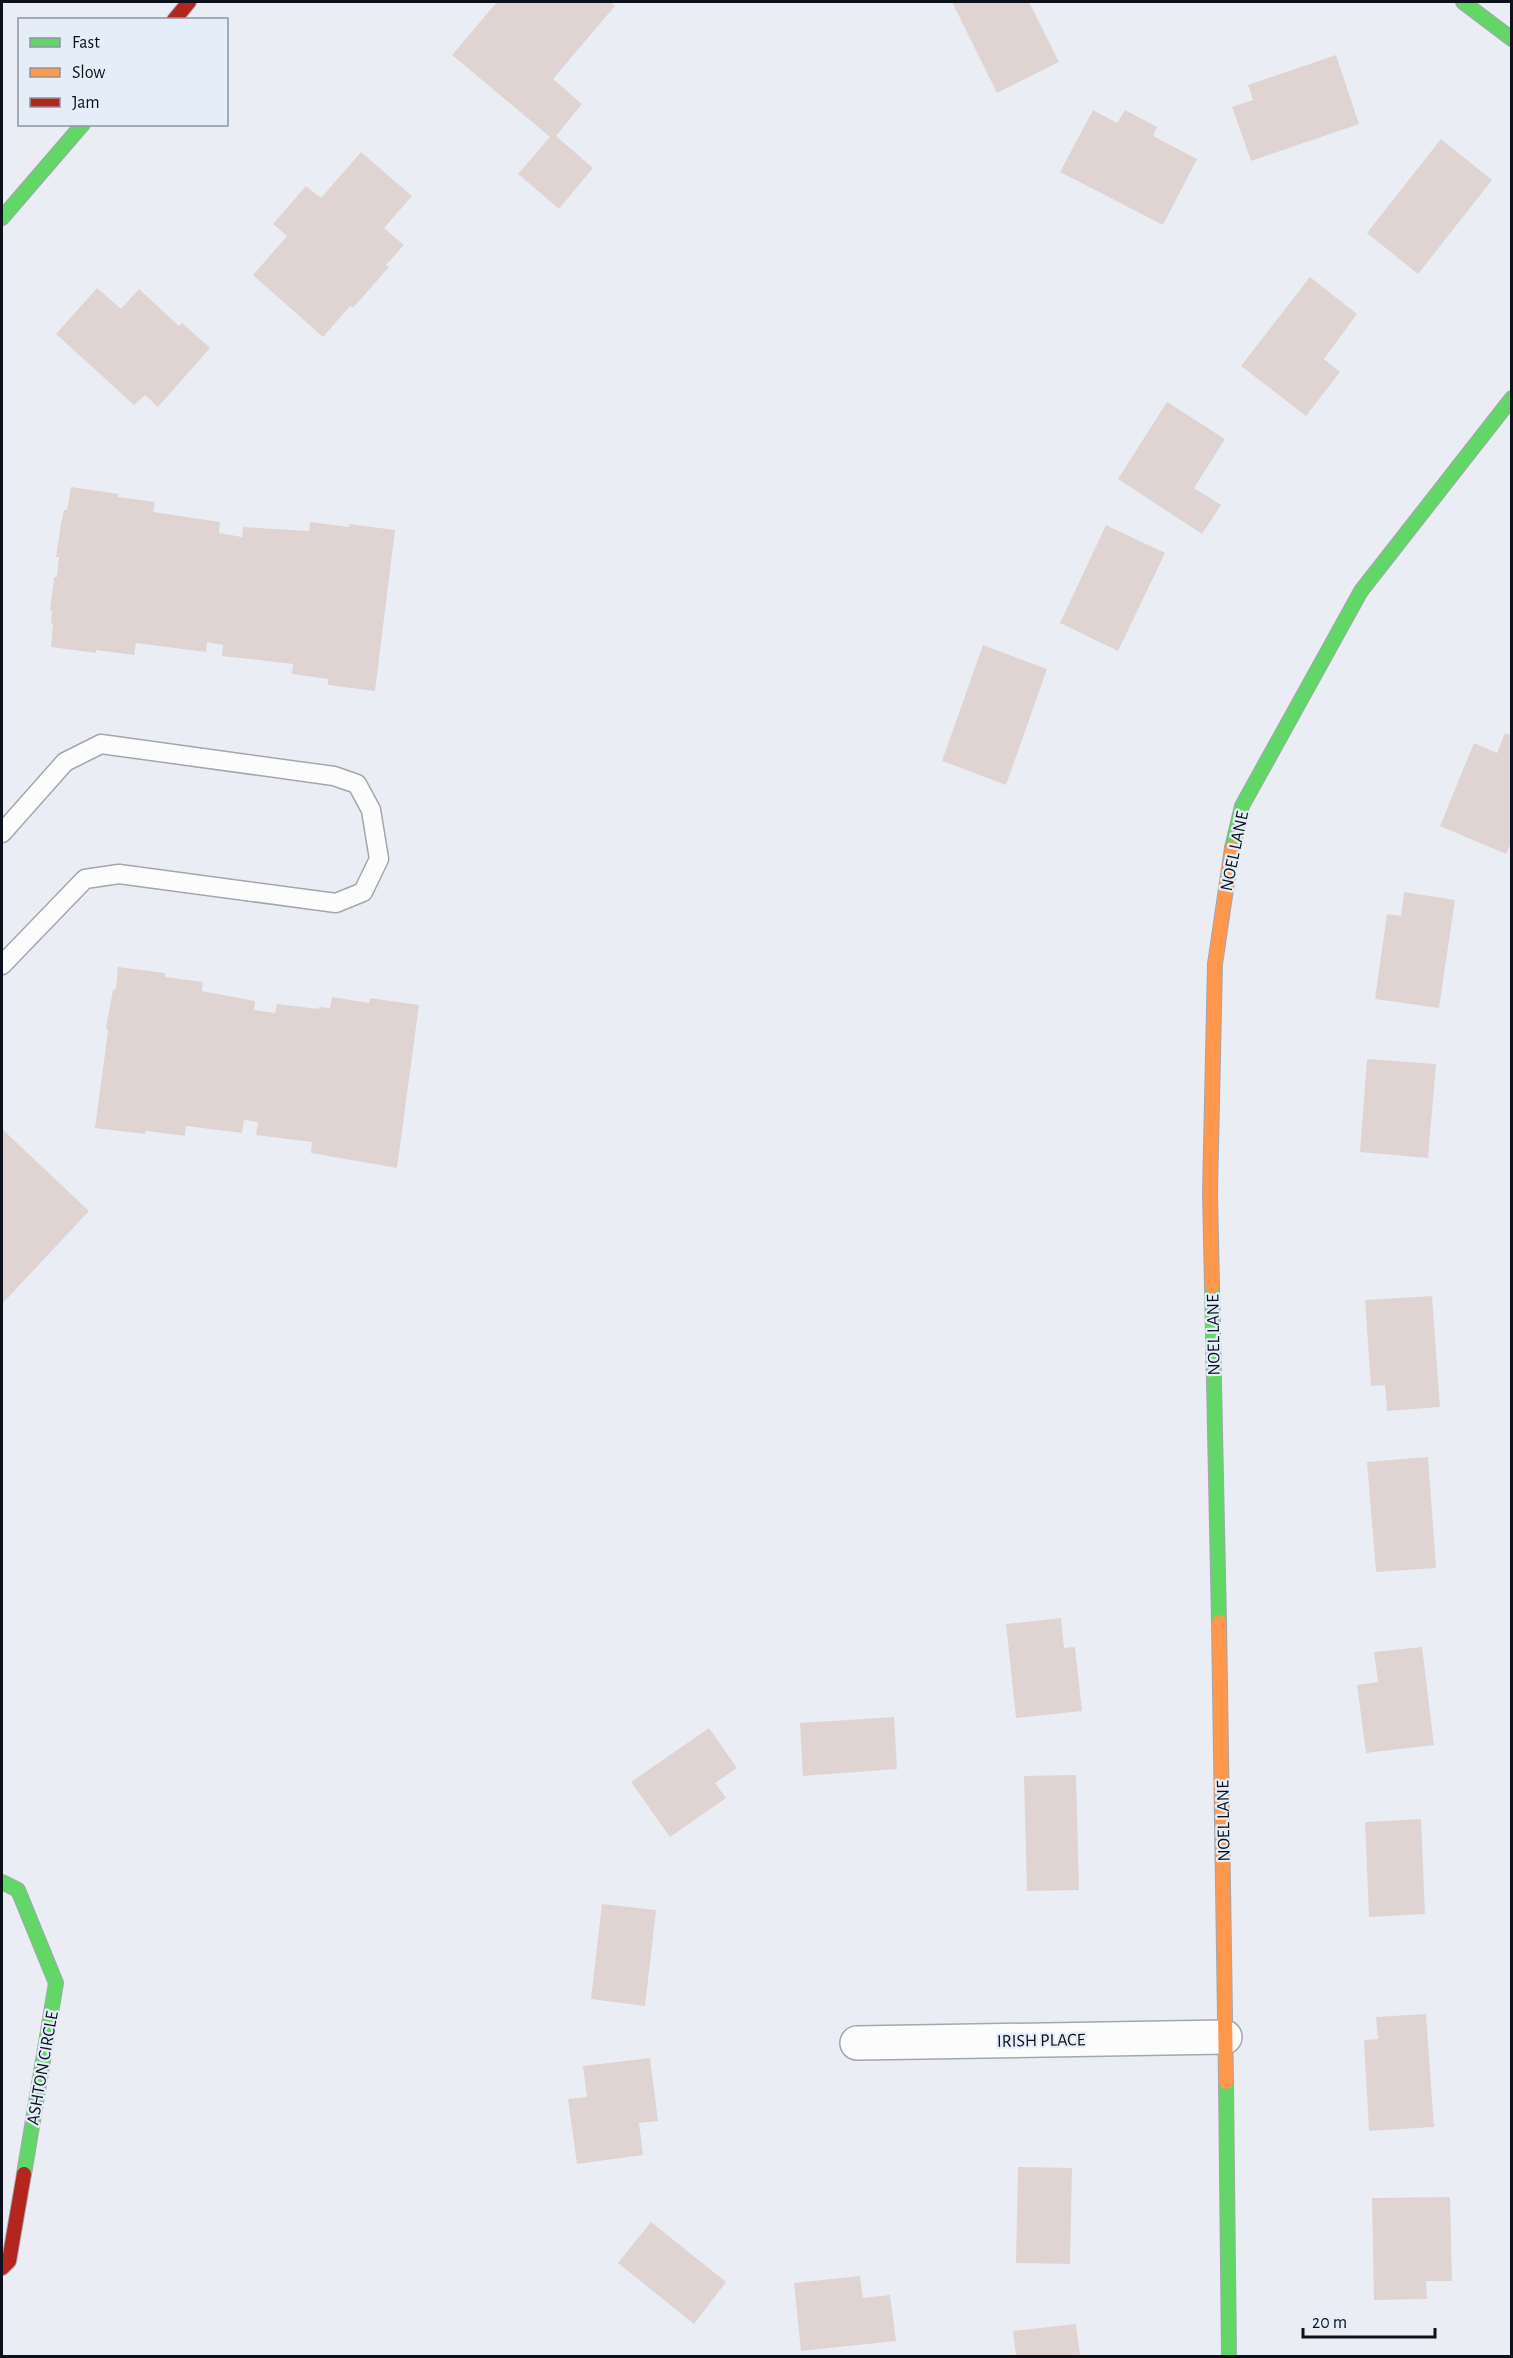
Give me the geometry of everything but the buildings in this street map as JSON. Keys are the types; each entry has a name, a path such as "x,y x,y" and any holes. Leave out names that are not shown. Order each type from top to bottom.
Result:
{"street":[{"path":"176,18 189,2"},
{"path":"1463,2 1512,39"},
{"path":"2,218 81,126"},
{"name":"NOEL LANE","path":"1228,2356 1226,2037 1210,1193 1215,964 1229,860 1242,806 1361,591 1512,398"},
{"name":"ASHTON CIRCLE","path":"2,1882 18,1890 56,1983 9,2261 2,2268"},
{"name":"IRISH PLACE","path":"857,2043 1226,2037"}],"lane":[{"path":"2,832 65,762 101,744 334,776 357,784 371,810 379,859 363,892 336,903 119,874 85,879 2,965"}],"traffic: fast":[{"path":"1463,2 1512,39"},
{"path":"2,218 81,126"},
{"path":"1232,848 1242,806 1361,591 1512,398"},
{"path":"1212,1286 1219,1622"},
{"path":"2,1882 18,1890 56,1983 24,2174"},
{"path":"1226,2082 1229,2356"}],"traffic: slow":[{"path":"1212,1286 1210,1193 1215,964 1232,848"},
{"path":"1219,1622 1226,2082"}],"traffic: jam":[{"path":"176,18 189,2"},
{"path":"2,2268 9,2261 24,2174"}]}
